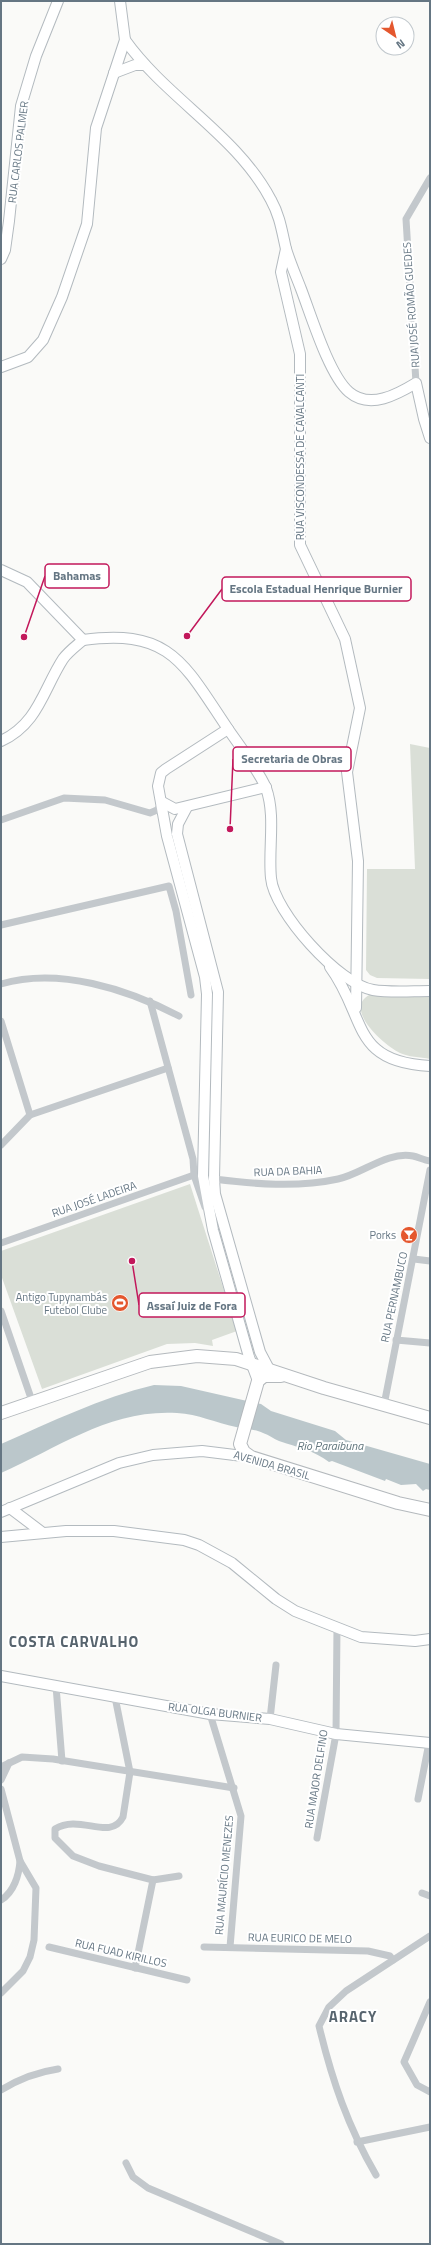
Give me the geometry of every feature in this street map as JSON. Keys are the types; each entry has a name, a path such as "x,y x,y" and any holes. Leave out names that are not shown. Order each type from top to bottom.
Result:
{"highway":[{"path":"1,1413 127,1369 160,1360 197,1356 236,1359 286,1376 430,1418"},
{"path":"236,1359 250,1369 257,1385"},
{"path":"251,1457 244,1452 241,1441 257,1385 264,1376 286,1376"},
{"name":"AVENIDA BRASIL","path":"251,1457 398,1503 430,1510"}],"street":[{"name":"RUA CARLOS PALMER","path":"1,259 5,250 9,221 21,106 36,56 58,1"},
{"path":"1,368 28,358 43,340 62,298 87,224 96,128 125,40 120,1"},
{"path":"125,40 144,65 236,151 257,176 272,201 282,226 286,249 326,353 338,377 350,393 368,400 383,400 416,383"},
{"path":"114,73 135,65 144,65"},
{"name":"RUA JOSÉ ROMÃO GUEDES","path":"430,178 406,220 416,383 430,438"},
{"name":"RUA VISCONDESSA DE CAVALCANTI","path":"286,249 281,272 300,354 300,545 345,638 360,708 347,772 358,861 356,1012"},
{"path":"1,570 27,582 83,640"},
{"path":"1,740 11,736 28,722 64,658 83,640 109,636 130,637 160,647 178,660 193,677 266,787 270,809 271,879 276,900 327,963 347,994 356,1012 361,1032 377,1050 396,1060 430,1066"},
{"path":"228,729 162,773 158,786 167,836 205,977 207,994 214,1179 221,1216 260,1352 269,1369"},
{"path":"162,802 176,809 266,787"},
{"path":"1,820 64,798 105,800 150,813 157,810 162,802"},
{"path":"187,807 178,824 177,834 218,992 211,1102 199,1176"},
{"path":"1,925 169,886 176,911 191,995"},
{"path":"327,963 356,982 376,990 430,991"},
{"path":"356,966 359,974 369,986 376,990"},
{"path":"1,984 19,979 54,978 107,988 150,1001 179,1016"},
{"path":"356,1012 361,996 376,990"},
{"path":"150,1001 213,1230 235,1302 249,1358 253,1364 257,1385"},
{"path":"2,1025 30,1115"},
{"path":"1,1145 30,1115 168,1068"},
{"name":"RUA DA BAHIA","path":"214,1179 255,1184 314,1183 339,1179 358,1173 390,1158 411,1156 430,1162"},
{"name":"RUA PERNAMBUCO","path":"384,1405 396,1340 414,1259 430,1170"},
{"name":"RUA JOSÉ LADEIRA","path":"1,1243 199,1176"},
{"path":"414,1259 430,1261"},
{"path":"235,1302 240,1303 245,1299"},
{"path":"1,1311 32,1401"},
{"path":"396,1340 430,1343"},
{"path":"223,1452 234,1449 241,1441"},
{"name":"AVENIDA BRASIL","path":"5,1510 126,1462 153,1455 202,1451 223,1452 251,1457"},
{"path":"27,1520 26,1510 30,1500"},
{"path":"5,1510 27,1520 43,1532"},
{"path":"1,1537 43,1532 114,1531 184,1540 199,1545 232,1563 276,1599 295,1611 360,1637 414,1641 430,1639"},
{"name":"RUA MAJOR DELFINO","path":"317,1838 336,1734 337,1627"},
{"path":"270,1719 276,1665"},
{"name":"RUA OLGA BURNIER","path":"1,1676 210,1714 270,1719 336,1734 430,1743"},
{"path":"56,1686 62,1761"},
{"path":"115,1697 130,1772 123,1817 120,1824 109,1829 74,1822 63,1824 55,1829 54,1838 74,1856 100,1866 154,1880 179,1876"},
{"name":"RUA MAURÍCIO MENEZES","path":"210,1714 242,1816 230,1947"},
{"path":"418,1799 430,1743"},
{"path":"1,1767 22,1757 62,1761 234,1788"},
{"path":"1,1780 9,1763"},
{"path":"1,1788 20,1861 36,1888 34,1940 30,1956 23,1971 1,1993"},
{"path":"1,1900 12,1888 19,1872 20,1861"},
{"path":"135,1968 154,1880"},
{"path":"422,1893 430,1896"},
{"path":"376,2175 357,2142 327,2060 319,2026 329,2007 346,1991 430,1936"},
{"name":"RUA EURICO DE MELO","path":"204,1947 368,1951 390,1956 393,1960"},
{"name":"RUA FUAD KIRILLOS","path":"49,1948 187,1980"},
{"path":"430,2002 404,2062 417,2085 430,2092"},
{"path":"1,2090 14,2082 38,2072 58,2069"},
{"path":"357,2142 430,2127"},
{"path":"126,2163 133,2177 148,2188 281,2244"}],"shaded area":[{"path":"410,744 430,748 430,979 377,978 370,975 366,970 367,869 415,869"},
{"path":"374,993 430,995 430,1059 400,1053 383,1042 367,1024 362,1015 361,1006 364,999"},
{"name":"Antigo Tupynambás Futebol Clube","path":"190,1184 237,1331 212,1340 213,1346 195,1343 167,1344 42,1389 1,1275 1,1251"}],"water":[{"name":"Rio Paraibuna","path":"154,1385 181,1386 261,1404 271,1411 335,1431 346,1440 430,1464 430,1490 426,1489 423,1491 416,1484 401,1485 386,1479 385,1481 332,1461 329,1462 312,1452 279,1441 257,1431 239,1428 192,1415 177,1413 153,1413 107,1423 1,1473 1,1444 95,1404 134,1390"}],"place":[{"name":"Escola Estadual Henrique Burnier","path":"187,636"},
{"name":"Bahamas","path":"24,637"},
{"name":"Secretaria de Obras","path":"230,829"},
{"name":"Porks","path":"409,1235"},
{"name":"Assaí Juiz de Fora","path":"132,1261"},
{"name":"Antigo Tupynambás Futebol Clube","path":"120,1303"}],"district":[{"name":"COSTA CARVALHO","path":"74,1641"},
{"name":"ARACY","path":"353,2016"}]}
